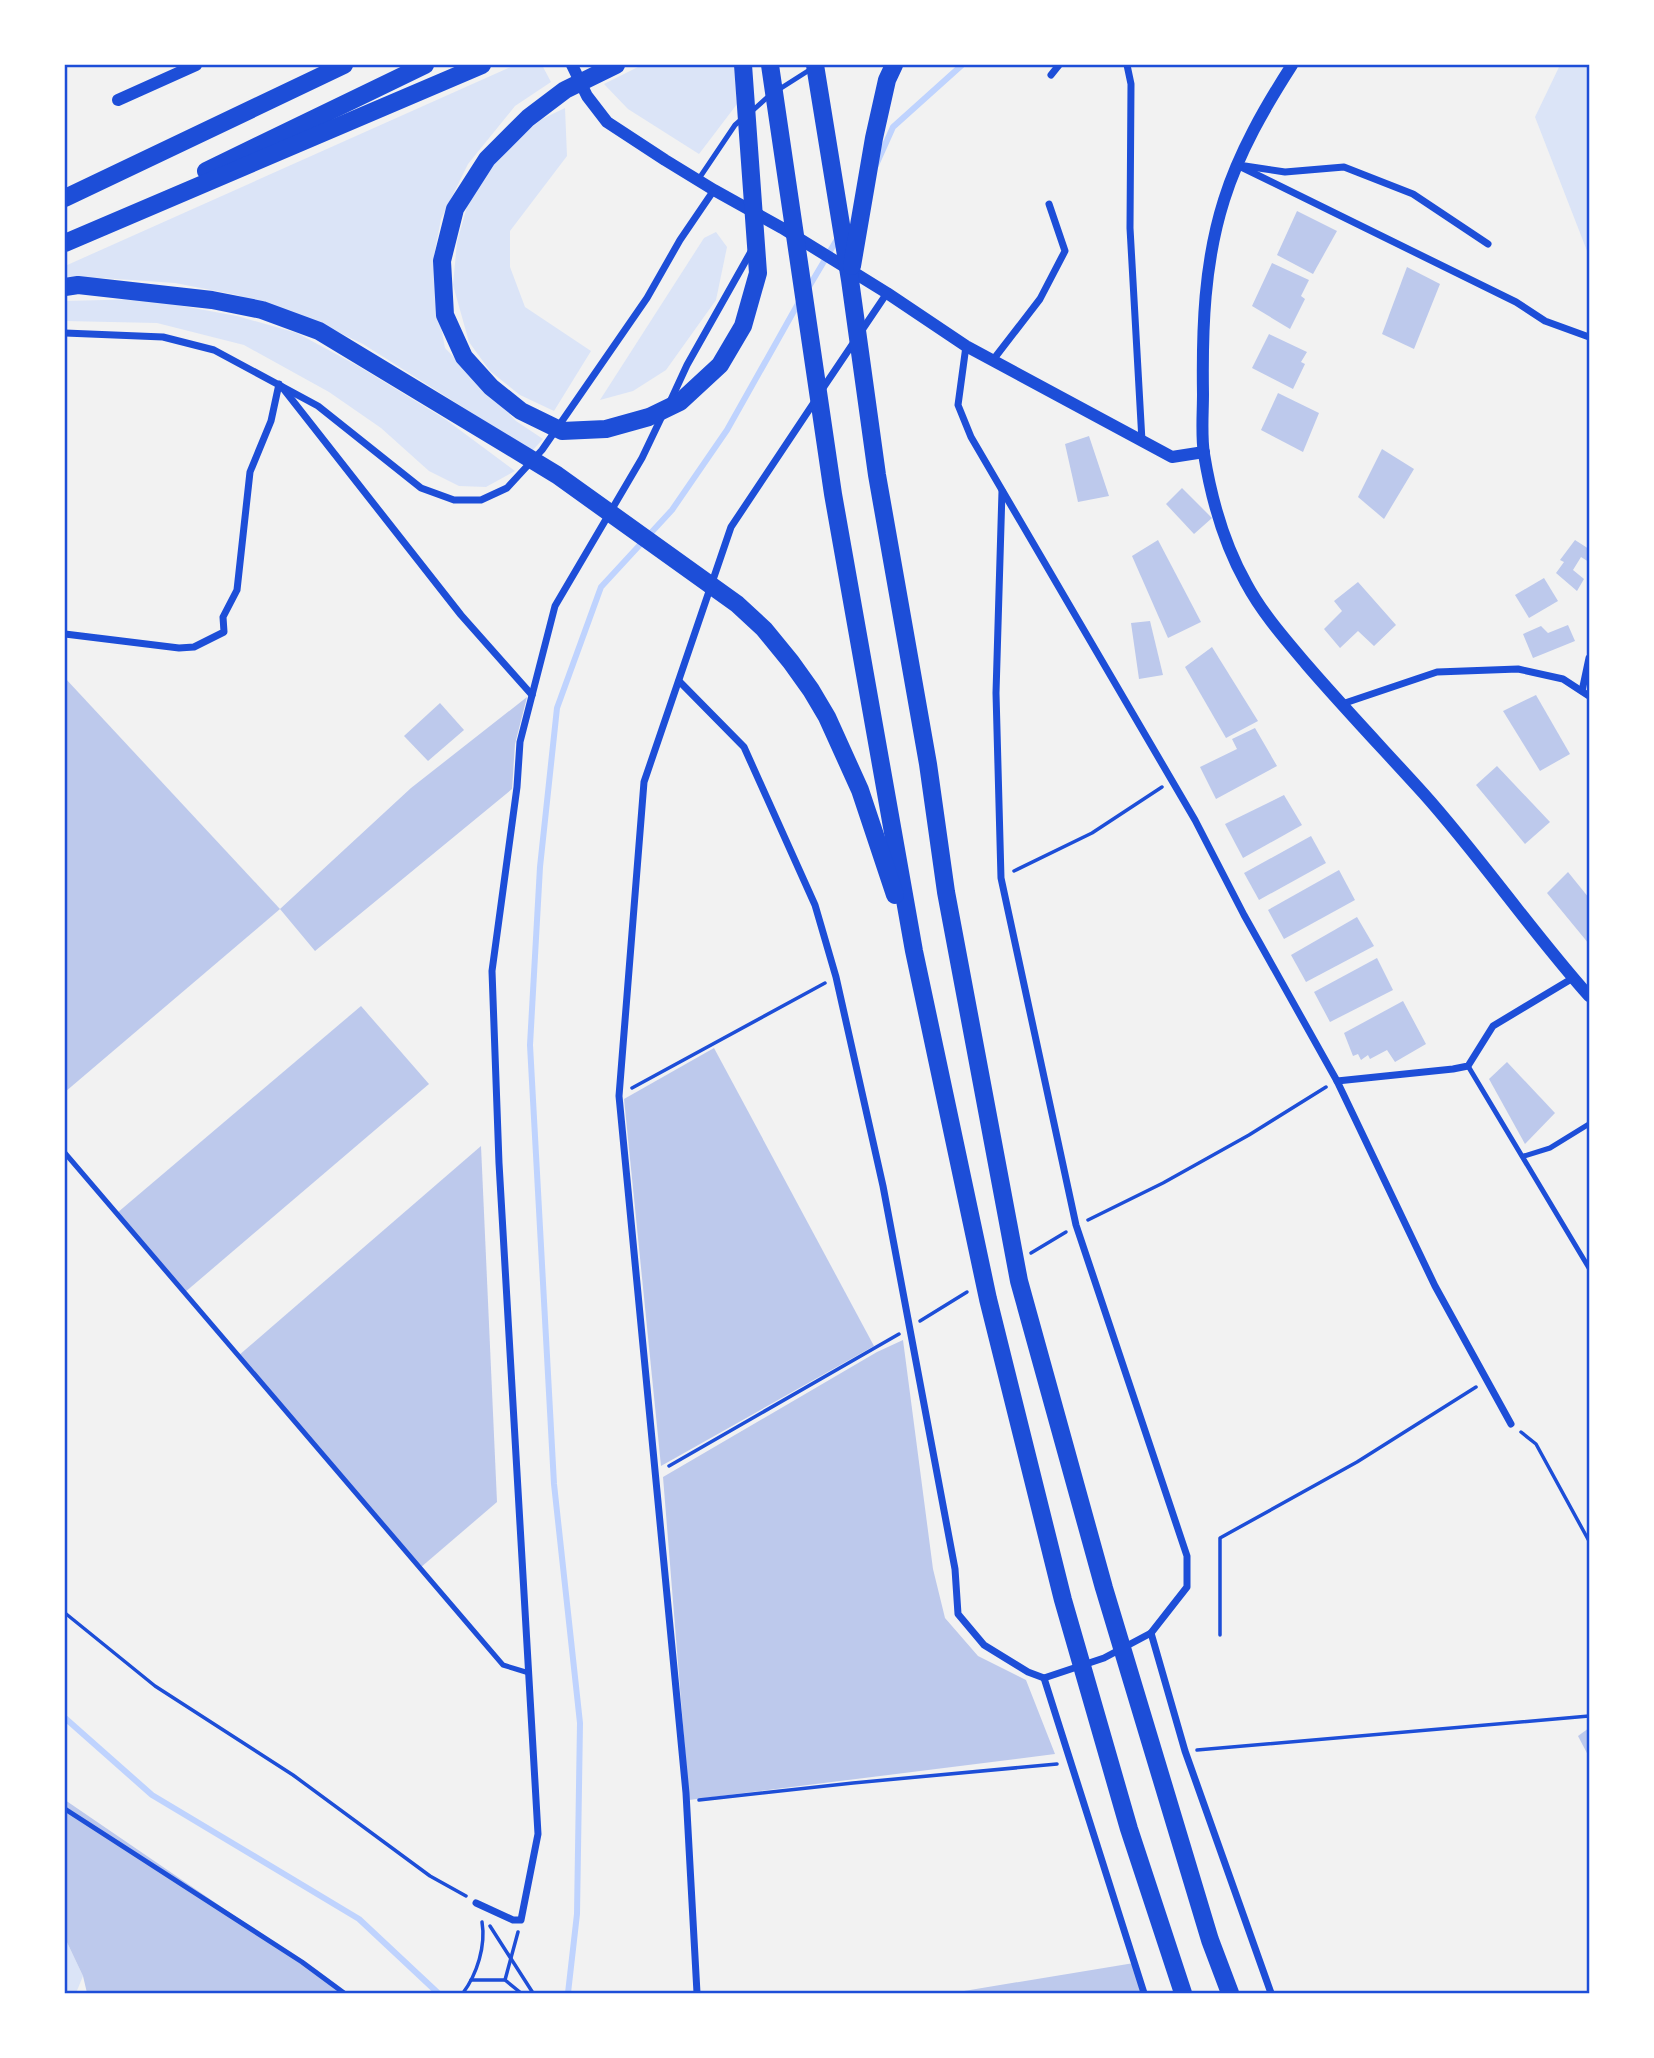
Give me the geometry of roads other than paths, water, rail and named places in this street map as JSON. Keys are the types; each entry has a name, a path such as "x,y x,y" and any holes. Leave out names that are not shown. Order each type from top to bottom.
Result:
{"highway":[{"path":"65,198 344,65"},
{"path":"65,242 425,65"},
{"path":"65,242 482,65"},
{"path":"616,65 565,90 528,118 487,159 455,209 442,261 445,315 464,357 491,387 521,411 562,431 606,429 649,417 680,402 720,365 743,326 758,272 743,65"},
{"path":"770,65 833,494 907,913 988,1299 1063,1600 1129,1829 1183,1993"},
{"path":"817,65 877,475 928,764 946,892 1019,1281 1104,1588 1206,1927 1230,1993"},
{"path":"850,280 874,138 887,80 894,65"},
{"path":"65,287 78,285 212,300 262,310 319,331 557,475 737,604 764,629 791,662 827,717 860,790 914,951"}],"street":[{"path":"118,100 196,65"},
{"path":"572,65 587,96 607,122 714,190 782,228 887,293 966,346 1172,457 1204,452"},
{"path":"1051,75 1059,65"},
{"path":"1127,65 1132,84 1130,228 1142,442"},
{"path":"1292,65 1237,165 1215,234 1204,305 1202,352 1204,452 1217,510 1245,581 1271,621 1341,705 1426,796 1589,996"},
{"path":"1237,165 1285,172 1344,167 1413,194 1488,244"},
{"path":"1237,165 1516,302 1545,321 1589,337"},
{"path":"65,333 163,337 214,350 318,406 421,488 453,500 481,500 507,488 542,450 647,298 680,240 714,190"},
{"path":"993,360 1040,299 1065,251 1049,204"},
{"path":"476,1903 513,1920 521,1920 538,1834 499,1163 492,971 517,788 520,742 555,606 642,458 687,365 768,220"},
{"path":"697,1993 686,1802 619,1096 644,782 731,527 887,293"},
{"path":"966,346 958,405 971,437 1172,780 1336,1081 1435,1286 1511,1424"},
{"path":"65,634 179,648 194,647 224,632 223,617 237,590 250,472 271,421 279,383"},
{"path":"279,383 461,615 532,695"},
{"path":"678,681 744,747 815,905 836,977 883,1186 955,1569 958,1614 984,1646 1028,1672 1044,1678 1104,1658 1151,1633 1187,1587 1187,1556 1076,1226 1001,878 996,693 1002,491"},
{"path":"1341,705 1437,672 1518,670 1563,679 1586,693 1589,658"},
{"path":"1336,1081 1468,1066 1493,1026 1573,978"},
{"path":"1151,1633 1185,1751 1272,1993"},
{"path":"1044,1678 1144,1993"}],"lane":[{"path":"698,180 735,125 767,97 817,65"},
{"path":"1468,1066 1589,1268"},
{"path":"1524,1156 1550,1148 1589,1124"},
{"path":"65,1153 503,1665 528,1673"},
{"path":"65,1809 302,1962 344,1993"}],"waterway":[{"path":"876,165 893,127 962,65"},
{"path":"807,290 839,236"},
{"path":"568,1993 577,1914 580,1723 554,1484 530,1045 540,867 557,708 601,587 672,510 727,430 799,302"},
{"path":"65,1718 152,1795 359,1919 438,1993"}]}
